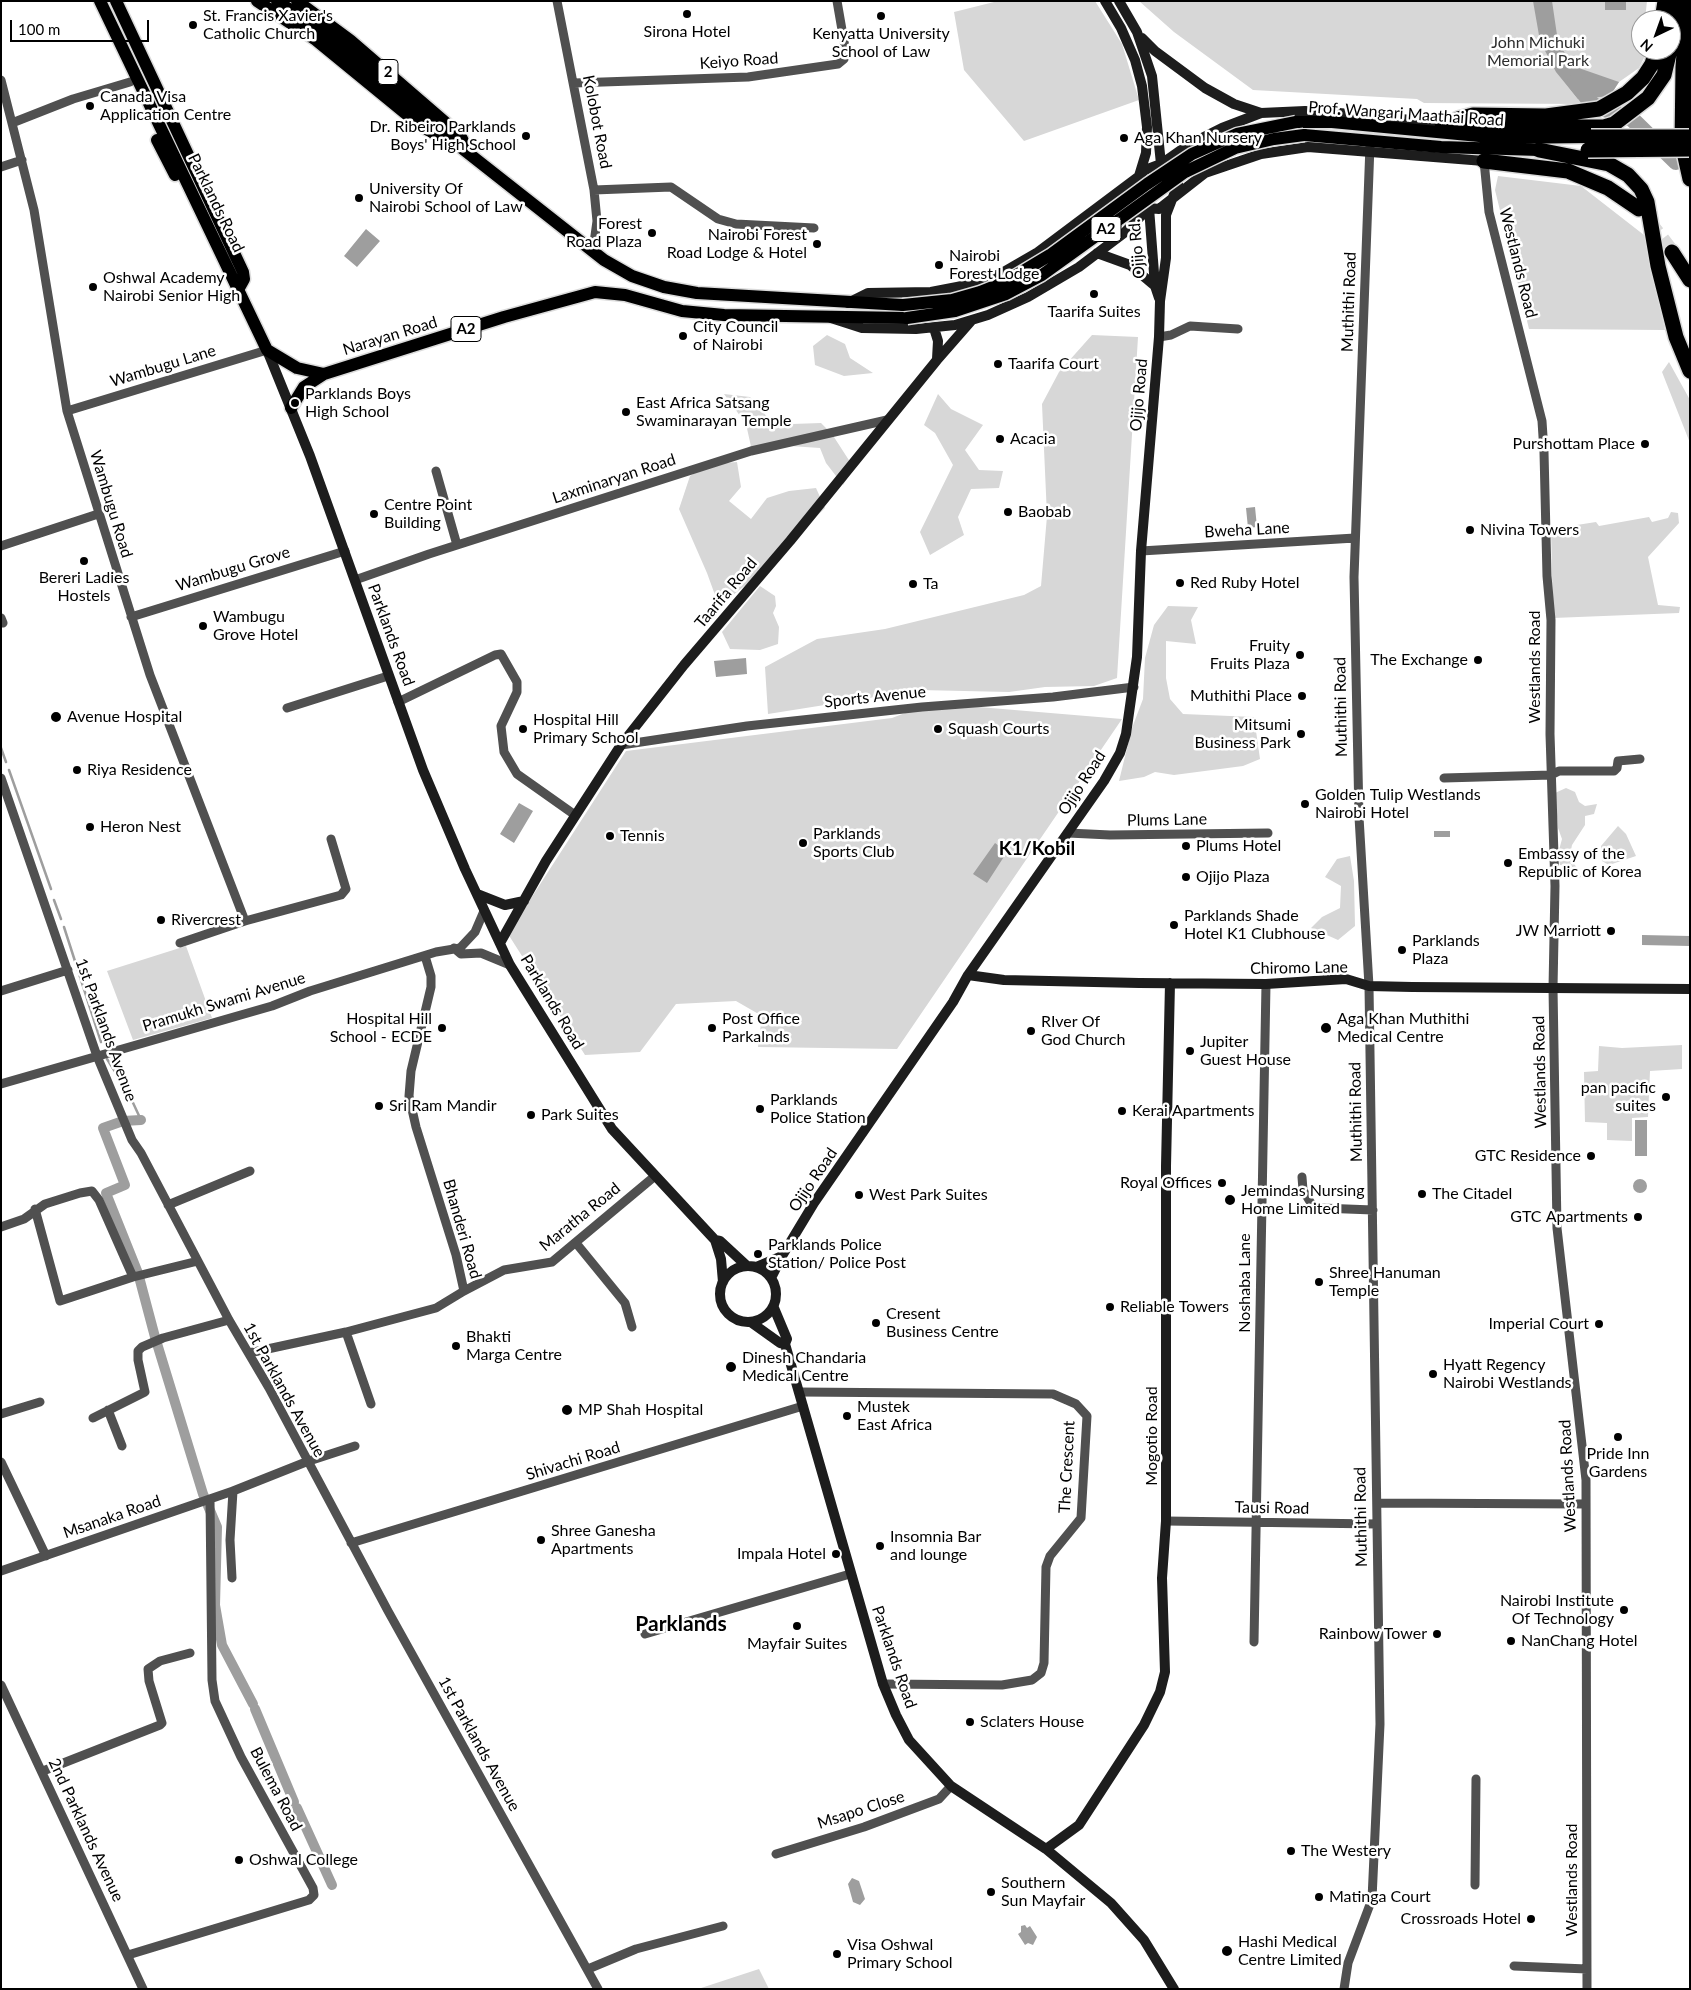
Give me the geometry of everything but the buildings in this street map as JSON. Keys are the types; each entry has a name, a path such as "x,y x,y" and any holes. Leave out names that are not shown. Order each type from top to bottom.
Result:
{"highway":[{"path":"1688,1 1683,67 1690,180"},
{"path":"1442,123 1474,115 1546,116 1599,110 1627,93 1647,71 1652,60"},
{"path":"1442,123 1493,126 1595,127 1614,124 1657,87 1668,60"},
{"path":"1539,150 1589,144 1690,137"},
{"path":"1589,144 1687,153"},
{"path":"1539,150 1609,164 1628,175 1641,189 1648,202 1658,266 1676,337 1690,371"},
{"path":"1484,160 1568,172 1608,188 1639,209"},
{"path":"1672,252 1690,280"}],"main road":[{"path":"92,1 214,255 222,268 238,284 244,279 243,272 116,1"},
{"name":"Parklands Road","path":"100,1 238,284 267,350 345,551 388,676 444,820 510,965 612,1129 715,1240 721,1259 723,1282"},
{"path":"257,1 323,45 421,126 434,134 450,138"},
{"name":"Prof. Wangari Maathai Road","path":"277,1 323,32 468,153 604,260 632,276 664,287 697,293 847,303 905,311 952,300 1005,282 1050,255 1147,184 1192,154 1237,134 1296,122 1332,122 1500,138 1589,144"},
{"name":"2","path":"297,1 350,40 460,134 468,153"},
{"path":"1119,1 1136,32 1152,76 1161,164 1145,170 1138,177"},
{"name":"Ojijo Rd.","path":"1106,2 1121,28 1135,60 1142,86 1147,127 1146,153 1134,197 1140,206 1149,208 1155,286 1160,301"},
{"path":"1136,32 1155,51 1205,88 1234,104 1261,113"},
{"name":"Prof. Wangari Maathai Road","path":"1161,164 1188,145 1261,113 1305,111 1442,123"},
{"path":"1339,113 1345,116 1386,122 1391,128"},
{"name":"Prof. Wangari Maathai Road","path":"609,292 698,313 830,318 905,311 955,311 1006,294 1042,275 1185,172 1235,148 1274,139 1304,135 1484,160"},
{"name":"Prof. Wangari Maathai Road","path":"1174,197 1205,174 1261,154 1308,147 1370,145 1539,150"},
{"name":"Ojijo Rd.","path":"1160,301 1166,258 1166,215 1178,184 1174,173 1168,167 1161,164"},
{"name":"Prof. Wangari Maathai Road","path":"847,303 868,293 931,292 976,283 1000,274 1038,252 1138,177"},
{"path":"1149,208 1159,209 1174,197"},
{"name":"Prof. Wangari Maathai Road","path":"830,318 862,328 934,328 972,320 1028,297 1098,253 1124,233 1149,208"},
{"path":"1098,253 1130,265 1155,286"},
{"name":"Narayan Road","path":"324,374 561,300 595,292 609,292"},
{"name":"Ojijo Road","path":"772,1278 782,1256 814,1203 953,1002 968,975 1068,833 1120,754 1126,734 1137,657 1141,551 1159,337 1160,301"},
{"name":"Taarifa Road","path":"500,943 575,815 621,745 936,360 972,320"},
{"path":"934,328 938,341 936,360"},
{"path":"267,350 292,366 324,374"},
{"path":"291,408 304,387 324,374"},
{"path":"477,894 506,905 524,901"},
{"name":"Chiromo Lane","path":"968,975 1004,980 1266,984 1346,979 1369,986 1690,989"},
{"name":"Mogotio Road","path":"1046,1849 1079,1825 1132,1746 1160,1692 1165,1672 1162,1578 1166,1521 1166,1166 1170,982"},
{"name":"Parklands Road","path":"715,1240 720,1241 752,1266"},
{"path":"782,1256 752,1266 737,1268 729,1273 723,1282 720,1299 723,1307 735,1320 752,1323 780,1343 785,1344"},
{"path":"752,1266 772,1278 776,1287 777,1298 774,1308 768,1315 752,1323"},
{"name":"Parklands Road","path":"774,1308 787,1339 785,1344 883,1684 909,1740 950,1786 1070,1867 1132,1925 1171,1987"}],"street":[{"name":"Kolobot Road","path":"557,1 594,190 597,221 593,250"},
{"name":"Keiyo Road","path":"574,83 748,77 838,64 844,59 846,53 837,1"},
{"name":"Wambugu Road","path":"1,80 34,210 67,411 130,617 150,675 246,921"},
{"path":"12,123 73,99 130,82"},
{"name":"Muthithi Road","path":"1344,1989 1350,1957 1369,1913 1374,1880 1380,1724 1377,1503 1374,1430 1369,986 1358,771 1354,577 1370,145"},
{"path":"1,166 22,160"},
{"name":"Westlands Road","path":"1484,160 1489,212 1542,421 1547,576 1551,620 1551,775 1554,886 1553,988 1558,1228 1585,1458 1587,1989"},
{"path":"594,190 671,187 718,219 736,224 814,228"},
{"path":"1159,337 1172,335 1190,326 1238,329"},
{"name":"Wambugu Lane","path":"67,411 267,350"},
{"name":"Laxminaryan Road","path":"354,580 751,451 887,420"},
{"path":"436,471 457,545"},
{"path":"1,546 98,514"},
{"name":"Bweha Lane","path":"1141,551 1355,538"},
{"name":"Wambugu Grove","path":"130,617 345,551"},
{"path":"398,702 495,655 501,654 517,682 517,692 501,726 504,752 517,774 575,815"},
{"path":"287,708 388,676"},
{"name":"Sports Avenue","path":"621,745 747,726 922,707 1053,697 1134,687"},
{"path":"1444,778 1551,775 1559,771 1614,771 1617,768 1618,761 1640,759"},
{"name":"1st Parklands Avenue","path":"1,778 5,807 68,970 97,1056 129,1134 229,1320 249,1353 306,1462 598,1989"},
{"name":"Plums Lane","path":"1068,833 1110,835 1268,833"},
{"path":"180,943 344,892 346,889 331,839"},
{"name":"Pramukh Swami Avenue","path":"1,1084 272,1006 310,991 425,956 460,948 470,939 484,911"},
{"name":"Pramukh Swami Avenue","path":"454,948 462,954 481,953 510,965"},
{"name":"Bhanderi Road","path":"249,1353 346,1332 436,1308 464,1291 456,1255 416,1127 409,1096 411,1071 431,987 431,976 425,956"},
{"path":"1,991 68,970"},
{"name":"Noshaba Lane","path":"1254,1642 1258,1524 1260,1228 1266,984"},
{"path":"168,1205 250,1170"},
{"name":"Maratha Road","path":"464,1291 504,1270 552,1262 655,1176"},
{"path":"1302,1177 1305,1196 1312,1205 1321,1208 1373,1210"},
{"path":"1,1227 24,1219 35,1209 80,1192 92,1191 99,1200 133,1277"},
{"path":"35,1209 60,1301 133,1277 198,1261"},
{"path":"576,1243 625,1303 632,1326"},
{"path":"93,1418 145,1392 138,1360 138,1352 142,1347 156,1340 229,1320"},
{"path":"346,1332 371,1404"},
{"name":"The Crescent","path":"799,1392 1053,1394 1076,1404 1086,1416 1081,1518 1050,1556 1046,1567 1044,1662 1041,1673 1032,1680 1002,1685 883,1684"},
{"path":"1,1414 40,1402"},
{"name":"Shivachi Road","path":"351,1543 803,1406"},
{"path":"108,1410 122,1446"},
{"name":"Msanaka Road","path":"1,1571 233,1491 306,1462 355,1446"},
{"path":"1,1462 46,1556"},
{"path":"232,1578 230,1540 233,1491"},
{"name":"Bulema Road","path":"128,1955 309,1900 314,1895 313,1888 241,1757 215,1701 212,1680 210,1499"},
{"path":"1377,1503 1503,1502 1586,1504"},
{"name":"Tausi Road","path":"1166,1521 1258,1524 1377,1524"},
{"path":"645,1634 850,1574"},
{"path":"43,1771 160,1725 162,1723 149,1681 148,1669 160,1661 190,1653"},
{"name":"2nd Parklands Avenue","path":"1,1685 43,1771 143,1989"},
{"path":"1475,1885 1476,1779"},
{"name":"Msapo Close","path":"776,1854 864,1827 939,1799 950,1786"},
{"path":"588,1969 636,1949 723,1926"},
{"path":"1514,1966 1587,1969"}],"green space":[{"path":"998,1 1095,1 1122,44 1139,100 1024,141 964,70 954,12"},
{"name":"John Michuki Memorial Park","path":"1139,1 1647,1 1646,10 1631,10 1631,60 1643,60 1639,68 1619,82 1610,96 1578,104 1424,103 1417,99 1253,90 1174,32"},
{"path":"1498,176 1581,186 1644,235 1665,330 1529,329 1495,190"},
{"path":"827,335 845,344 850,358 873,373 844,376 815,365 813,346"},
{"path":"1092,335 1138,337 1117,678 1094,686 1045,687 1009,692 919,690 768,714 765,667 817,639 885,629 1024,595 1041,586 1047,516 1042,404 1059,372"},
{"path":"1669,362 1690,400 1690,443 1662,372"},
{"path":"724,394 750,397 769,419 792,424 821,423 832,434 854,468 843,485 826,463 820,448 790,446 752,451 746,424"},
{"path":"938,394 951,409 983,425 965,450 979,470 1003,471 999,488 971,489 958,517 964,535 930,555 920,532 953,465 935,433 924,425"},
{"path":"737,462 741,487 729,501 751,519 767,498 789,491 816,488 825,508 798,535 780,558 719,606 679,509 690,476 709,464"},
{"path":"1671,512 1678,513 1679,523 1648,557 1658,605 1680,607 1679,613 1553,618 1551,529 1596,522 1599,526 1649,517 1652,522 1668,518"},
{"path":"760,586 775,596 776,606 773,613 779,627 778,644 760,650 730,649 722,632"},
{"path":"1168,606 1198,607 1191,620 1196,644 1166,641 1166,678 1170,699 1183,714 1254,717 1260,759 1243,766 1174,775 1155,772 1144,777 1119,781 1132,728 1143,699 1145,658 1154,625"},
{"name":"Parklands Sports Club","path":"931,703 1122,719 897,1049 758,1047 762,1016 736,1001 676,1004 640,1052 585,1055 508,934 626,751 892,718"},
{"path":"1566,788 1575,792 1579,802 1585,806 1597,804 1594,814 1585,816 1585,825 1572,845 1570,855 1581,877 1574,879 1567,866 1560,865 1558,854 1562,839 1558,828 1555,793"},
{"path":"1618,826 1626,834 1636,856 1609,865 1602,861 1601,846"},
{"path":"1350,856 1354,881 1355,926 1338,940 1311,928 1322,917 1340,908 1341,886 1325,877 1337,859"},
{"path":"186,946 212,1018 133,1040 107,971"},
{"path":"1682,1045 1682,1069 1650,1071 1648,1117 1632,1118 1632,1141 1607,1140 1607,1123 1585,1122 1584,1072 1598,1071 1599,1046 1622,1048"},
{"path":"759,1969 769,1989 698,1989"}],"shaded area":[{"path":"1533,1 1552,1 1558,42 1573,66 1619,82 1610,96 1578,99 1556,72 1540,41"},
{"path":"1605,1 1626,1 1626,10 1605,10"},
{"path":"366,229 380,241 357,267 344,256"},
{"path":"1255,507 1257,527 1248,528 1246,508"},
{"path":"746,658 747,674 716,677 714,661"},
{"path":"519,803 533,811 514,843 500,834"},
{"path":"1434,831 1450,831 1450,837 1434,837"},
{"path":"995,843 1007,852 987,883 973,874"},
{"path":"1642,935 1690,936 1690,946 1642,945"},
{"path":"1635,1120 1647,1120 1647,1156 1635,1156"},
{"path":"1640,1179 1645,1181 1647,1186 1645,1191 1640,1193 1635,1191 1633,1186 1635,1181"},
{"path":"852,1878 859,1881 865,1899 860,1905 853,1902 848,1884"},
{"path":"1025,1925 1027,1928 1030,1926 1037,1937 1033,1945 1028,1943 1025,1945 1018,1934 1021,1932 1021,1926"}],"waterway":[{"path":"1575,82 1593,105 1632,119 1676,162"},
{"path":"1,748 6,762"},
{"path":"9,770 51,889"},
{"path":"54,900 61,919"},
{"path":"64,927 101,1042"},
{"path":"107,1059 128,1092 141,1120"},
{"path":"141,1120 123,1121 103,1128 125,1185 106,1193 138,1273 155,1337 203,1494 217,1527 215,1605 222,1645 253,1704"},
{"path":"255,1709 294,1802"},
{"path":"297,1808 332,1885"}],"tunnel":[{"path":"1648,221 1672,252"}],"place":[{"name":"Sirona Hotel","path":"687,14"},
{"name":"Kenyatta University School of Law","path":"881,16"},
{"name":"St. Francis Xavier's Catholic Church","path":"193,25"},
{"name":"Canada Visa Application Centre","path":"90,106"},
{"name":"Dr. Ribeiro Parklands Boys' High School","path":"526,136"},
{"name":"Aga Khan Nursery","path":"1124,138"},
{"name":"University Of Nairobi School of Law","path":"359,198"},
{"name":"Forest Road Plaza","path":"652,233"},
{"name":"Nairobi Forest Road Lodge & Hotel","path":"817,244"},
{"name":"Nairobi Forest Lodge","path":"939,265"},
{"name":"Oshwal Academy Nairobi Senior High","path":"93,287"},
{"name":"Taarifa Suites","path":"1094,294"},
{"name":"City Council of Nairobi","path":"683,336"},
{"name":"Taarifa Court","path":"998,364"},
{"name":"Parklands Boys High School","path":"295,403"},
{"name":"East Africa Satsang Swaminarayan Temple","path":"626,412"},
{"name":"Acacia","path":"1000,439"},
{"name":"Purshottam Place","path":"1645,444"},
{"name":"Baobab","path":"1008,512"},
{"name":"Centre Point Building","path":"374,514"},
{"name":"Nivina Towers","path":"1470,530"},
{"name":"Bereri Ladies Hostels","path":"84,561"},
{"name":"Red Ruby Hotel","path":"1180,583"},
{"name":"Ta","path":"913,584"},
{"name":"Wambugu Grove Hotel","path":"203,626"},
{"name":"Fruity Fruits Plaza","path":"1300,655"},
{"name":"The Exchange","path":"1478,660"},
{"name":"Muthithi Place","path":"1302,696"},
{"name":"Avenue Hospital","path":"56,717"},
{"name":"Hospital Hill Primary School","path":"523,729"},
{"name":"Squash Courts","path":"938,729"},
{"name":"Mitsumi Business Park","path":"1301,734"},
{"name":"Riya Residence","path":"77,770"},
{"name":"Golden Tulip Westlands Nairobi Hotel","path":"1305,804"},
{"name":"Heron Nest","path":"90,827"},
{"name":"Tennis","path":"610,836"},
{"name":"Parklands Sports Club","path":"803,843"},
{"name":"Plums Hotel","path":"1186,846"},
{"name":"Embassy of the Republic of Korea","path":"1508,863"},
{"name":"Ojijo Plaza","path":"1186,877"},
{"name":"Rivercrest","path":"161,920"},
{"name":"Parklands Shade Hotel K1 Clubhouse","path":"1174,925"},
{"name":"JW Marriott","path":"1611,931"},
{"name":"Parklands Plaza","path":"1402,950"},
{"name":"Hospital Hill School - ECDE","path":"442,1028"},
{"name":"Post Office Parkalnds","path":"712,1028"},
{"name":"Aga Khan Muthithi Medical Centre","path":"1326,1028"},
{"name":"RIver Of God Church","path":"1031,1031"},
{"name":"Jupiter Guest House","path":"1190,1051"},
{"name":"pan pacific suites","path":"1666,1097"},
{"name":"Sri Ram Mandir","path":"379,1106"},
{"name":"Parklands Police Station","path":"760,1109"},
{"name":"Kerai Apartments","path":"1122,1111"},
{"name":"Park Suites","path":"531,1115"},
{"name":"GTC Residence","path":"1591,1156"},
{"name":"Royal Offices","path":"1222,1183"},
{"name":"The Citadel","path":"1422,1194"},
{"name":"West Park Suites","path":"859,1195"},
{"name":"Jemindas Nursing Home Limited","path":"1230,1200"},
{"name":"GTC Apartments","path":"1638,1217"},
{"name":"Parklands Police Station/ Police Post","path":"758,1254"},
{"name":"Shree Hanuman Temple","path":"1319,1282"},
{"name":"Reliable Towers","path":"1110,1307"},
{"name":"Cresent Business Centre","path":"876,1323"},
{"name":"Imperial Court","path":"1599,1324"},
{"name":"Bhakti Marga Centre","path":"456,1346"},
{"name":"Dinesh Chandaria Medical Centre","path":"731,1367"},
{"name":"Hyatt Regency Nairobi Westlands","path":"1433,1374"},
{"name":"MP Shah Hospital","path":"567,1410"},
{"name":"Mustek East Africa","path":"847,1416"},
{"name":"Pride Inn Gardens","path":"1618,1437"},
{"name":"Shree Ganesha Apartments","path":"541,1540"},
{"name":"Insomnia Bar and lounge","path":"880,1546"},
{"name":"Impala Hotel","path":"836,1554"},
{"name":"Nairobi Institute Of Technology","path":"1624,1610"},
{"name":"Mayfair Suites","path":"797,1626"},
{"name":"Rainbow Tower","path":"1437,1634"},
{"name":"NanChang Hotel","path":"1511,1641"},
{"name":"Sclaters House","path":"970,1722"},
{"name":"The Westery","path":"1291,1851"},
{"name":"Oshwal College","path":"239,1860"},
{"name":"Southern Sun Mayfair","path":"991,1892"},
{"name":"Matinga Court","path":"1319,1897"},
{"name":"Crossroads Hotel","path":"1531,1919"},
{"name":"Hashi Medical Centre Limited","path":"1227,1951"},
{"name":"Visa Oshwal Primary School","path":"837,1954"}],"district":[{"name":"K1/Kobil","path":"1037,849"},
{"name":"Parklands","path":"681,1624"}]}
